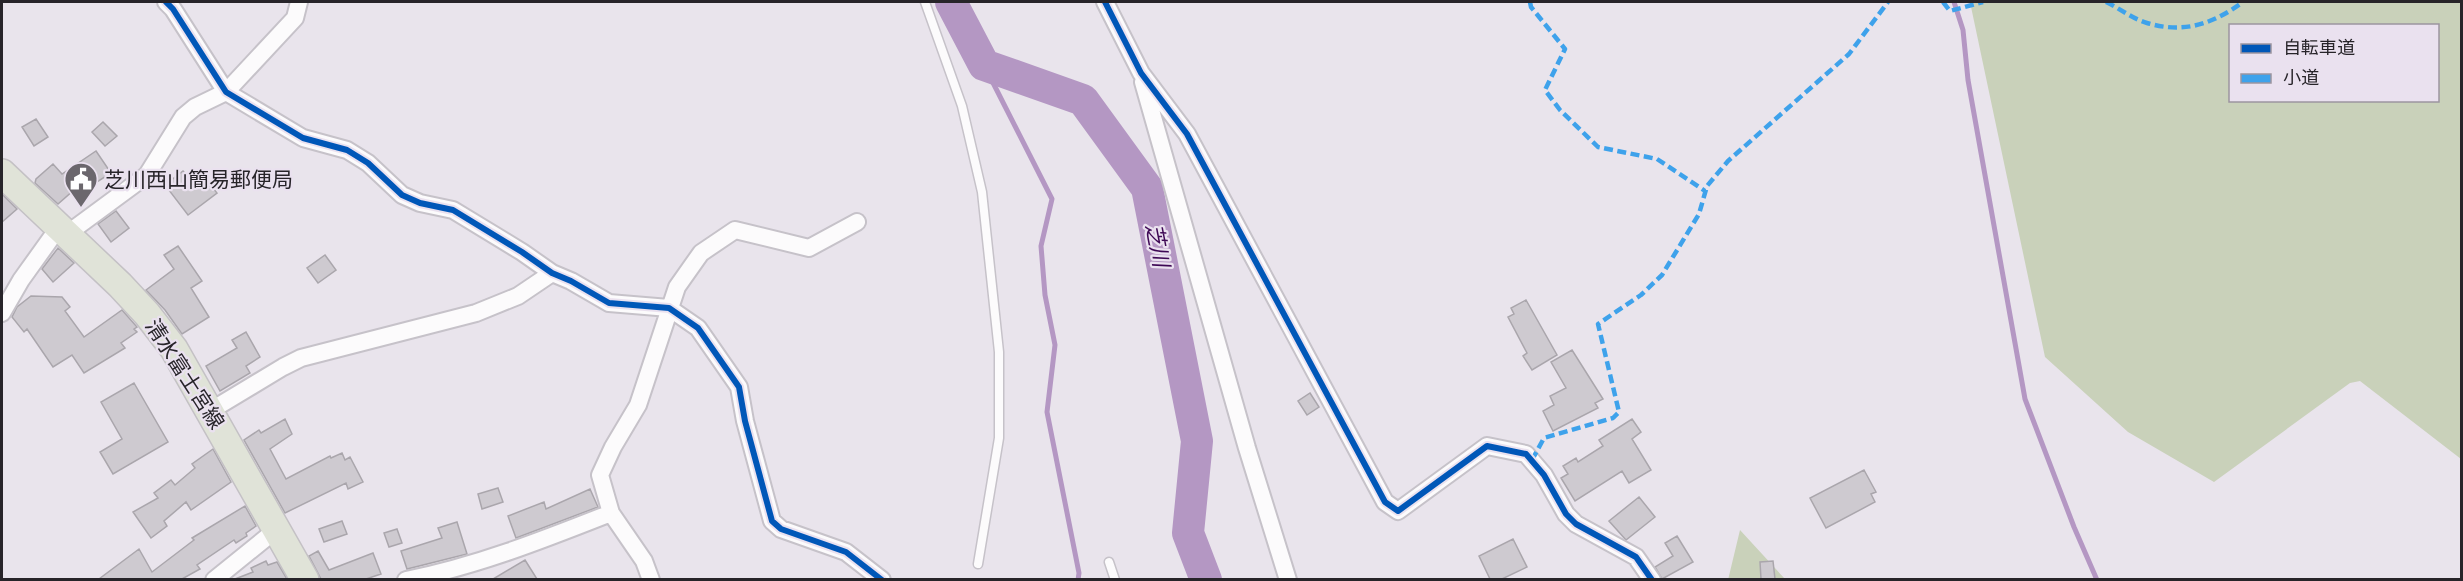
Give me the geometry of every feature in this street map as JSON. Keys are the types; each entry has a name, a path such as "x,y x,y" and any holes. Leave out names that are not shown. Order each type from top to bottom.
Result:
{"main road":[{"name":"清水富士宮線","path":"2,173 147,314 174,349 305,579"}],"street":[{"path":"166,2 173,9 226,92 303,138 346,150 368,163 402,195 420,203 453,210 552,273 609,303 669,308 698,328 739,387 772,521 781,529 846,552 882,579"},
{"path":"2,313 21,280 63,230 147,175 183,117 195,107 226,92 295,18 299,2"},
{"path":"1105,2 1141,73 1187,134 1385,502 1398,511 1487,446 1526,454 1544,475 1566,514 1576,524 1636,557 1652,579"},
{"path":"1141,73 1247,448 1288,579"},
{"path":"651,579 644,561 611,513 600,475 613,447 638,405 677,287 701,253 735,230 809,248 857,222"},
{"path":"210,411 302,358 476,313 518,296 552,273"},
{"path":"406,579 445,572 558,534 611,513"},
{"path":"214,579 277,529"}],"lane":[{"path":"925,2 962,106 982,192 999,352 999,438 978,564"},
{"path":"1109,562 1115,579"}],"green space":[{"path":"1970,2 2461,2 2461,459 2360,381 2350,383 2214,482 2128,432 2045,357"},
{"path":"1740,530 1785,579 1728,580"}],"building":[{"path":"36,119 48,137 34,146 22,127"},
{"path":"103,122 117,136 105,146 92,132"},
{"path":"96,151 111,173 86,189 82,183 58,204 35,183 36,179 53,164 62,174"},
{"path":"183,171 191,181 201,173 217,193 188,215 165,185"},
{"path":"2,194 17,209 2,222"},
{"path":"116,211 129,228 111,242 98,224"},
{"path":"178,246 202,281 191,288 209,317 182,334 165,310 146,290 174,269 164,255"},
{"path":"58,248 74,263 53,282 42,269"},
{"path":"325,255 336,270 318,283 307,268"},
{"path":"31,296 62,297 70,307 65,311 84,337 122,310 137,327 134,329 137,332 121,343 125,348 84,373 72,355 53,367 27,329 24,332 12,317 17,307"},
{"path":"1526,300 1557,355 1532,370 1523,356 1527,353 1508,317 1514,314 1511,308"},
{"path":"246,332 260,357 246,366 250,373 220,391 206,366 237,348 232,340"},
{"path":"1572,350 1603,399 1595,403 1598,408 1553,431 1543,411 1554,405 1550,396 1566,388 1551,362"},
{"path":"134,383 168,442 113,474 100,452 122,439 101,402"},
{"path":"1310,393 1319,407 1307,415 1298,401"},
{"path":"285,419 292,434 270,449 286,479 330,456 331,458 342,453 345,460 350,457 363,482 348,489 346,483 285,513 244,440 259,430 261,433"},
{"path":"1632,419 1641,432 1632,439 1651,470 1629,483 1622,471 1575,501 1561,478 1568,474 1563,466 1576,458 1578,462 1603,446 1599,440"},
{"path":"213,449 231,482 191,510 186,502 164,521 167,526 151,538 133,512 158,498 154,493 171,480 175,485 195,468 192,464"},
{"path":"1864,470 1876,492 1871,494 1875,502 1826,528 1810,498"},
{"path":"498,488 503,502 482,509 478,494"},
{"path":"590,489 598,507 516,538 508,516 544,502 546,509"},
{"path":"1639,497 1655,517 1626,540 1609,521"},
{"path":"245,506 256,526 246,533 247,536 236,543 234,540 197,565 200,569 182,579 99,579 139,549 152,572 194,540 192,538"},
{"path":"342,521 347,534 324,542 319,529"},
{"path":"457,522 467,554 407,569 401,551 442,538 438,528"},
{"path":"397,529 402,543 389,547 384,533"},
{"path":"1677,536 1693,562 1662,579 1655,567 1673,556 1665,543"},
{"path":"1513,539 1527,567 1502,579 1490,579 1479,556"},
{"path":"318,551 329,570 373,553 381,574 366,579 321,579 309,556"},
{"path":"525,560 537,579 493,579"},
{"path":"266,561 268,565 277,562 287,579 235,579 253,572 251,568"},
{"path":"1773,561 1775,579 1761,579 1760,562"}],"waterway":[{"name":"芝川","path":"951,2 984,65 1083,100 1147,188 1197,441 1188,533 1206,580"},
{"path":"1954,2 1963,30 1968,80 2025,399 2097,580"},
{"path":"984,65 1052,199 1041,246 1045,295 1055,345 1047,412 1079,573 1078,580"}],"marked path":[{"path":"1530,2 1531,7 1565,49 1545,90 1560,110 1598,147 1657,159 1705,191"},
{"path":"1532,460 1544,438 1613,418 1619,412 1598,324 1641,295 1662,275 1699,214 1707,186 1728,161 1849,54 1888,2"},
{"path":"1943,2 1950,11 1983,2"},
{"path":"2106,2 2142,21 2173,27 2198,25 2221,16 2243,2"}],"cycle path":[{"path":"166,2 173,9 226,92 303,138 347,150 368,163 402,195 420,203 453,210 552,273 609,303 669,308 698,328 739,387 745,421 772,521 781,529 846,552 882,580"},
{"path":"1105,2 1141,73 1187,134 1385,502 1398,511 1487,446 1526,454 1544,475 1566,514 1576,524 1636,557 1652,580"}],"place":[{"name":"芝川西山簡易郵便局","path":"81,208"}]}
